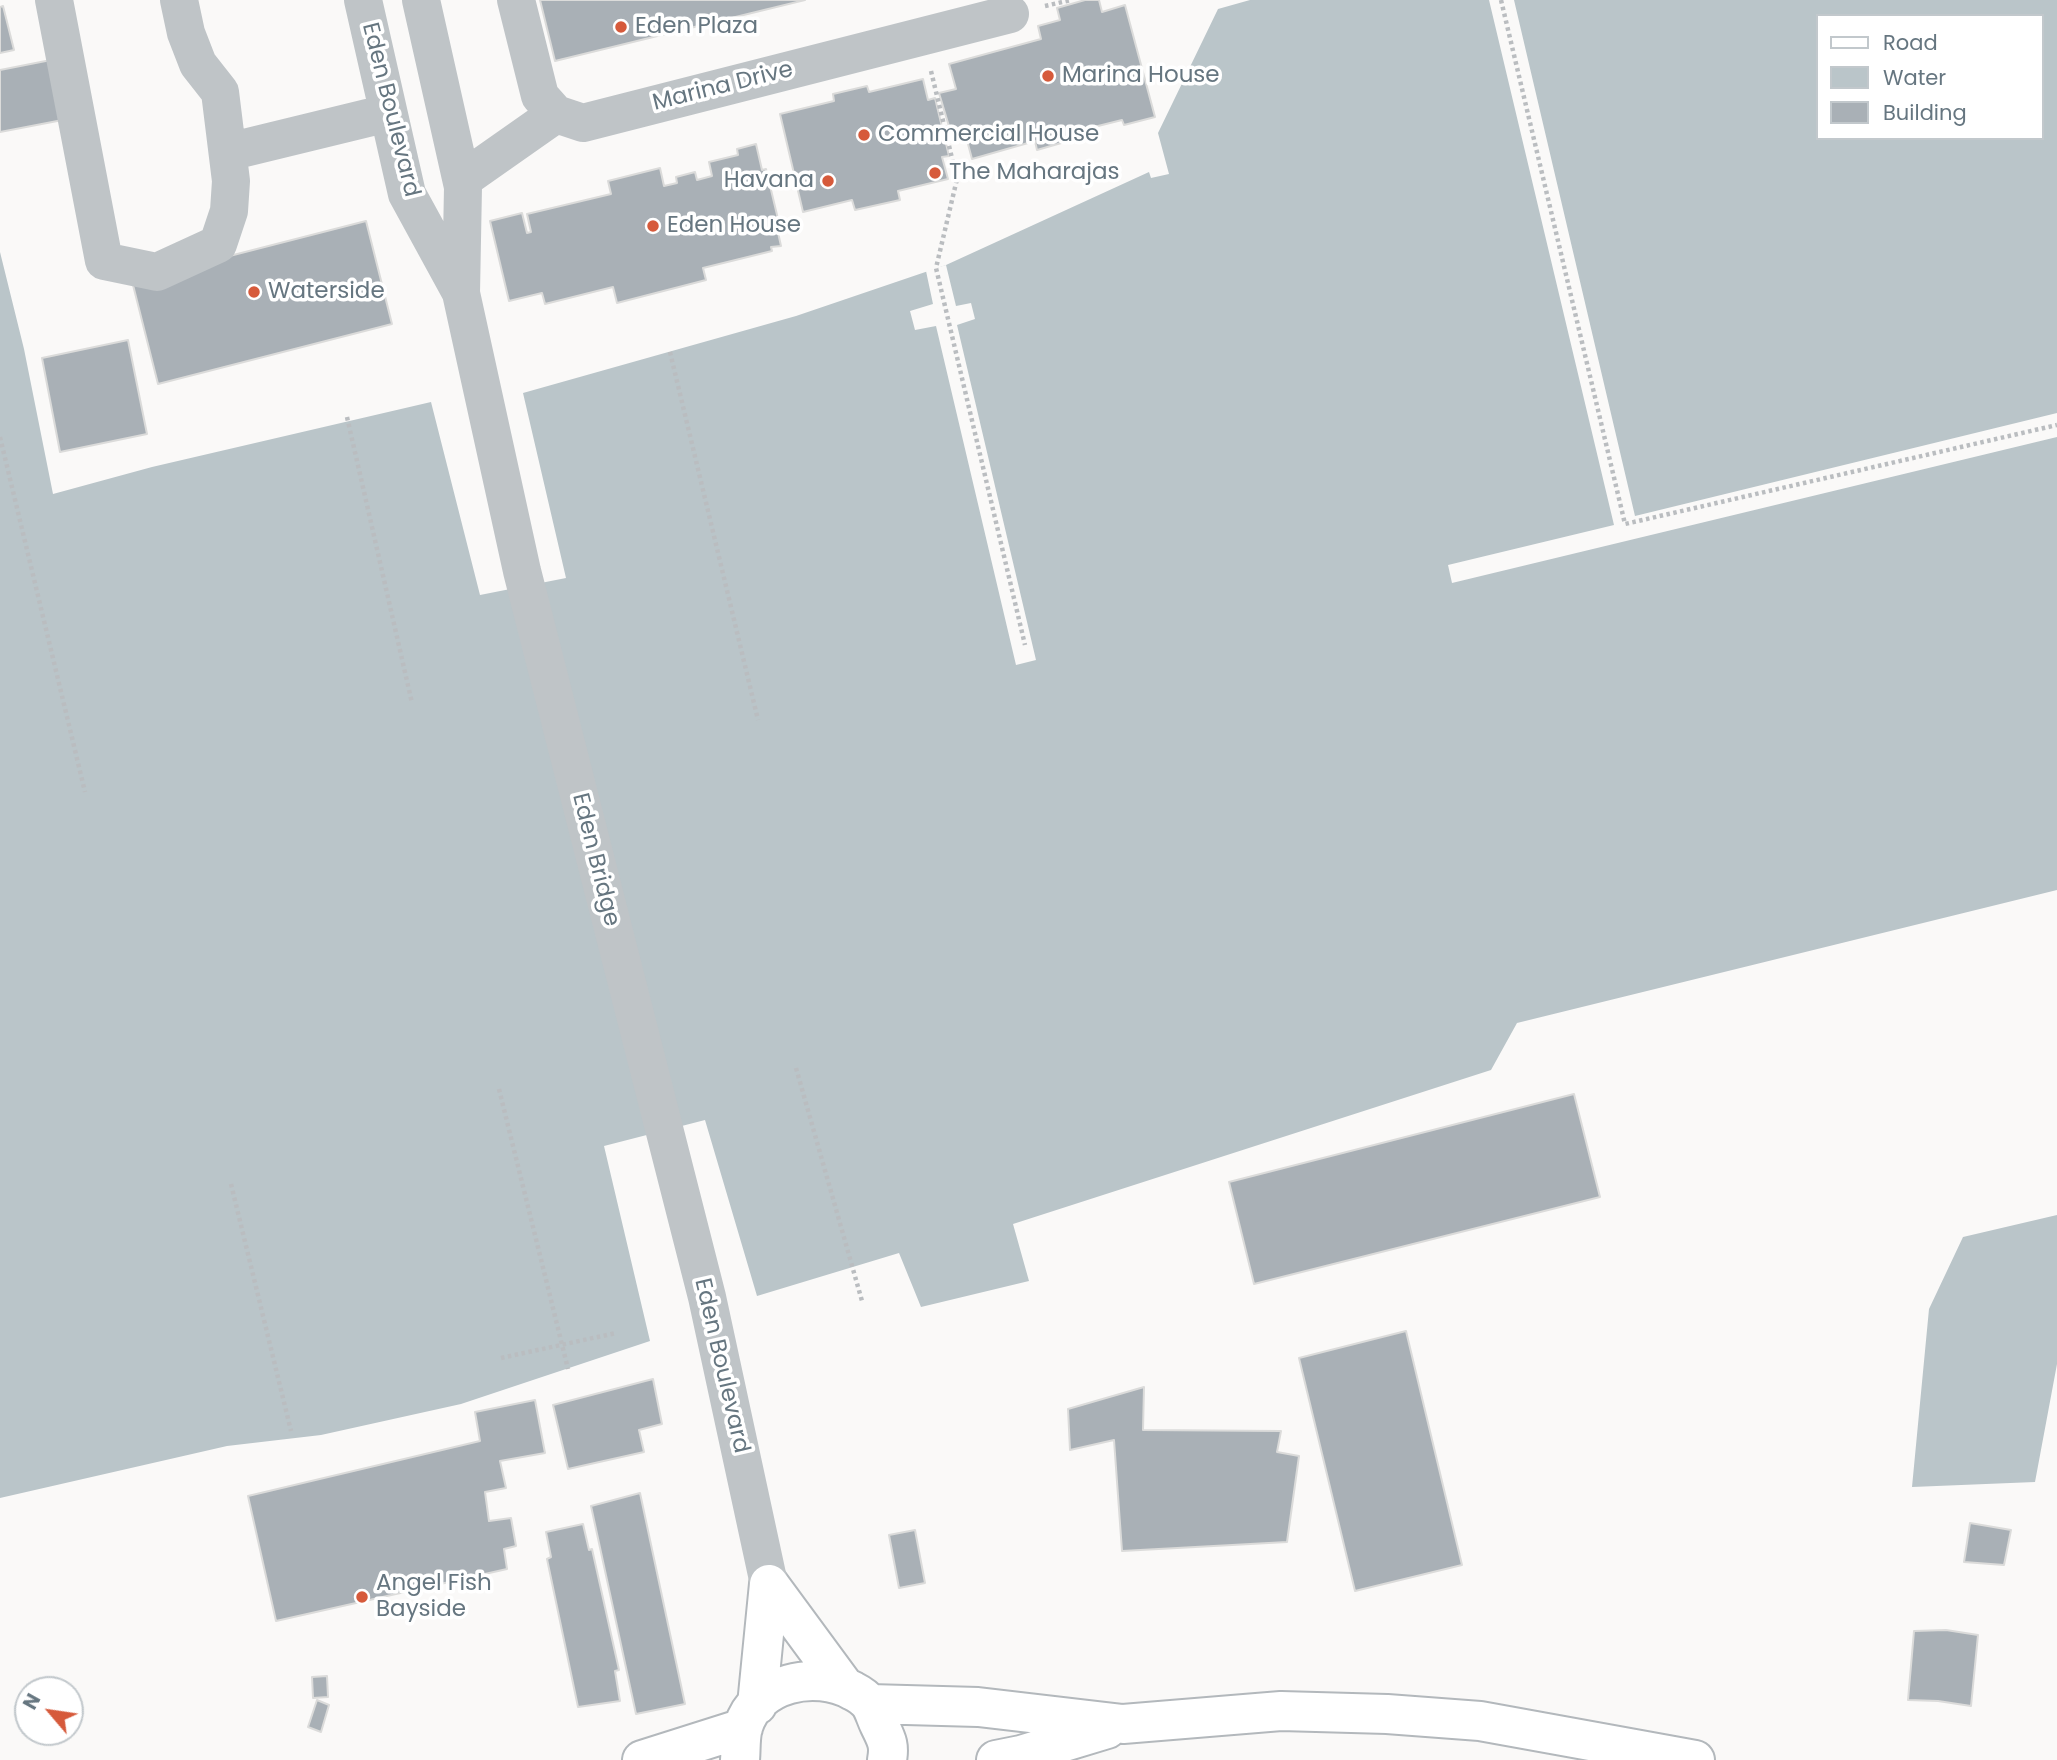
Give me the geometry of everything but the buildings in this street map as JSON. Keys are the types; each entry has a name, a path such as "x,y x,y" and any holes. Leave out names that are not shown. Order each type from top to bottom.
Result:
{"main road":[{"path":"769,1584 857,1695 889,1746 887,1760"},
{"path":"747,1731 769,1584"},
{"path":"642,1760 747,1731 772,1692 807,1680 826,1681 857,1695 978,1706 1123,1724 1281,1711 1387,1714 1480,1721 1695,1760"},
{"path":"996,1760 1123,1724"}],"street":[{"path":"54,0 104,261 157,272 218,244 229,211 231,181 220,92 198,64 186,33 179,0"},
{"name":"Eden Boulevard","path":"363,0 407,194 461,293"},
{"name":"Eden Boulevard","path":"421,0 463,187 461,293 522,571"},
{"path":"461,180 556,114 540,96 516,0"},
{"name":"Marina Drive","path":"556,114 583,123 1010,14"},
{"path":"228,152 388,113"},
{"name":"Eden Bridge","path":"522,571 669,1149"},
{"name":"Eden Boulevard","path":"669,1149 707,1297 769,1584"}],"path":[{"path":"1501,0 1625,524 2057,425"},
{"path":"923,36 957,179 936,268 1025,645"},
{"path":"670,352 758,720"},
{"path":"347,417 412,704"},
{"path":"0,437 85,792"},
{"path":"796,1068 862,1301"},
{"path":"499,1089 568,1368"},
{"path":"231,1184 291,1431"},
{"path":"501,1358 616,1333"}],"water":[{"path":"1250,0 2057,0 2057,890 1517,1023 1491,1070 1013,1224 1029,1281 921,1307 899,1253 757,1296 705,1120 604,1146 650,1341 461,1404 321,1435 227,1446 0,1498 0,252 24,349 53,494 152,467 431,402 480,595 566,578 523,393 796,316 946,265 1149,172 1151,178 1169,174 1158,133 1218,9"},
{"path":"2057,1215 2057,1364 2035,1482 1912,1487 1929,1309 1963,1237"}],"pier":[{"path":"1489,0 1514,0 1635,516 2057,413 2057,437 1452,583 1448,565 1614,525"},
{"path":"946,265 956,306 971,303 975,319 957,325 1036,660 1016,665 936,326 915,330 910,311 933,304 926,271"}],"place":[{"name":"Eden Plaza","path":"621,27"},
{"name":"Marina House","path":"1048,76"},
{"name":"Commercial House","path":"864,135"},
{"name":"The Maharajas","path":"935,173"},
{"name":"Havana","path":"828,181"},
{"name":"Eden House","path":"653,226"},
{"name":"Waterside","path":"254,292"},
{"name":"Angel Fish Bayside","path":"362,1597"}]}
